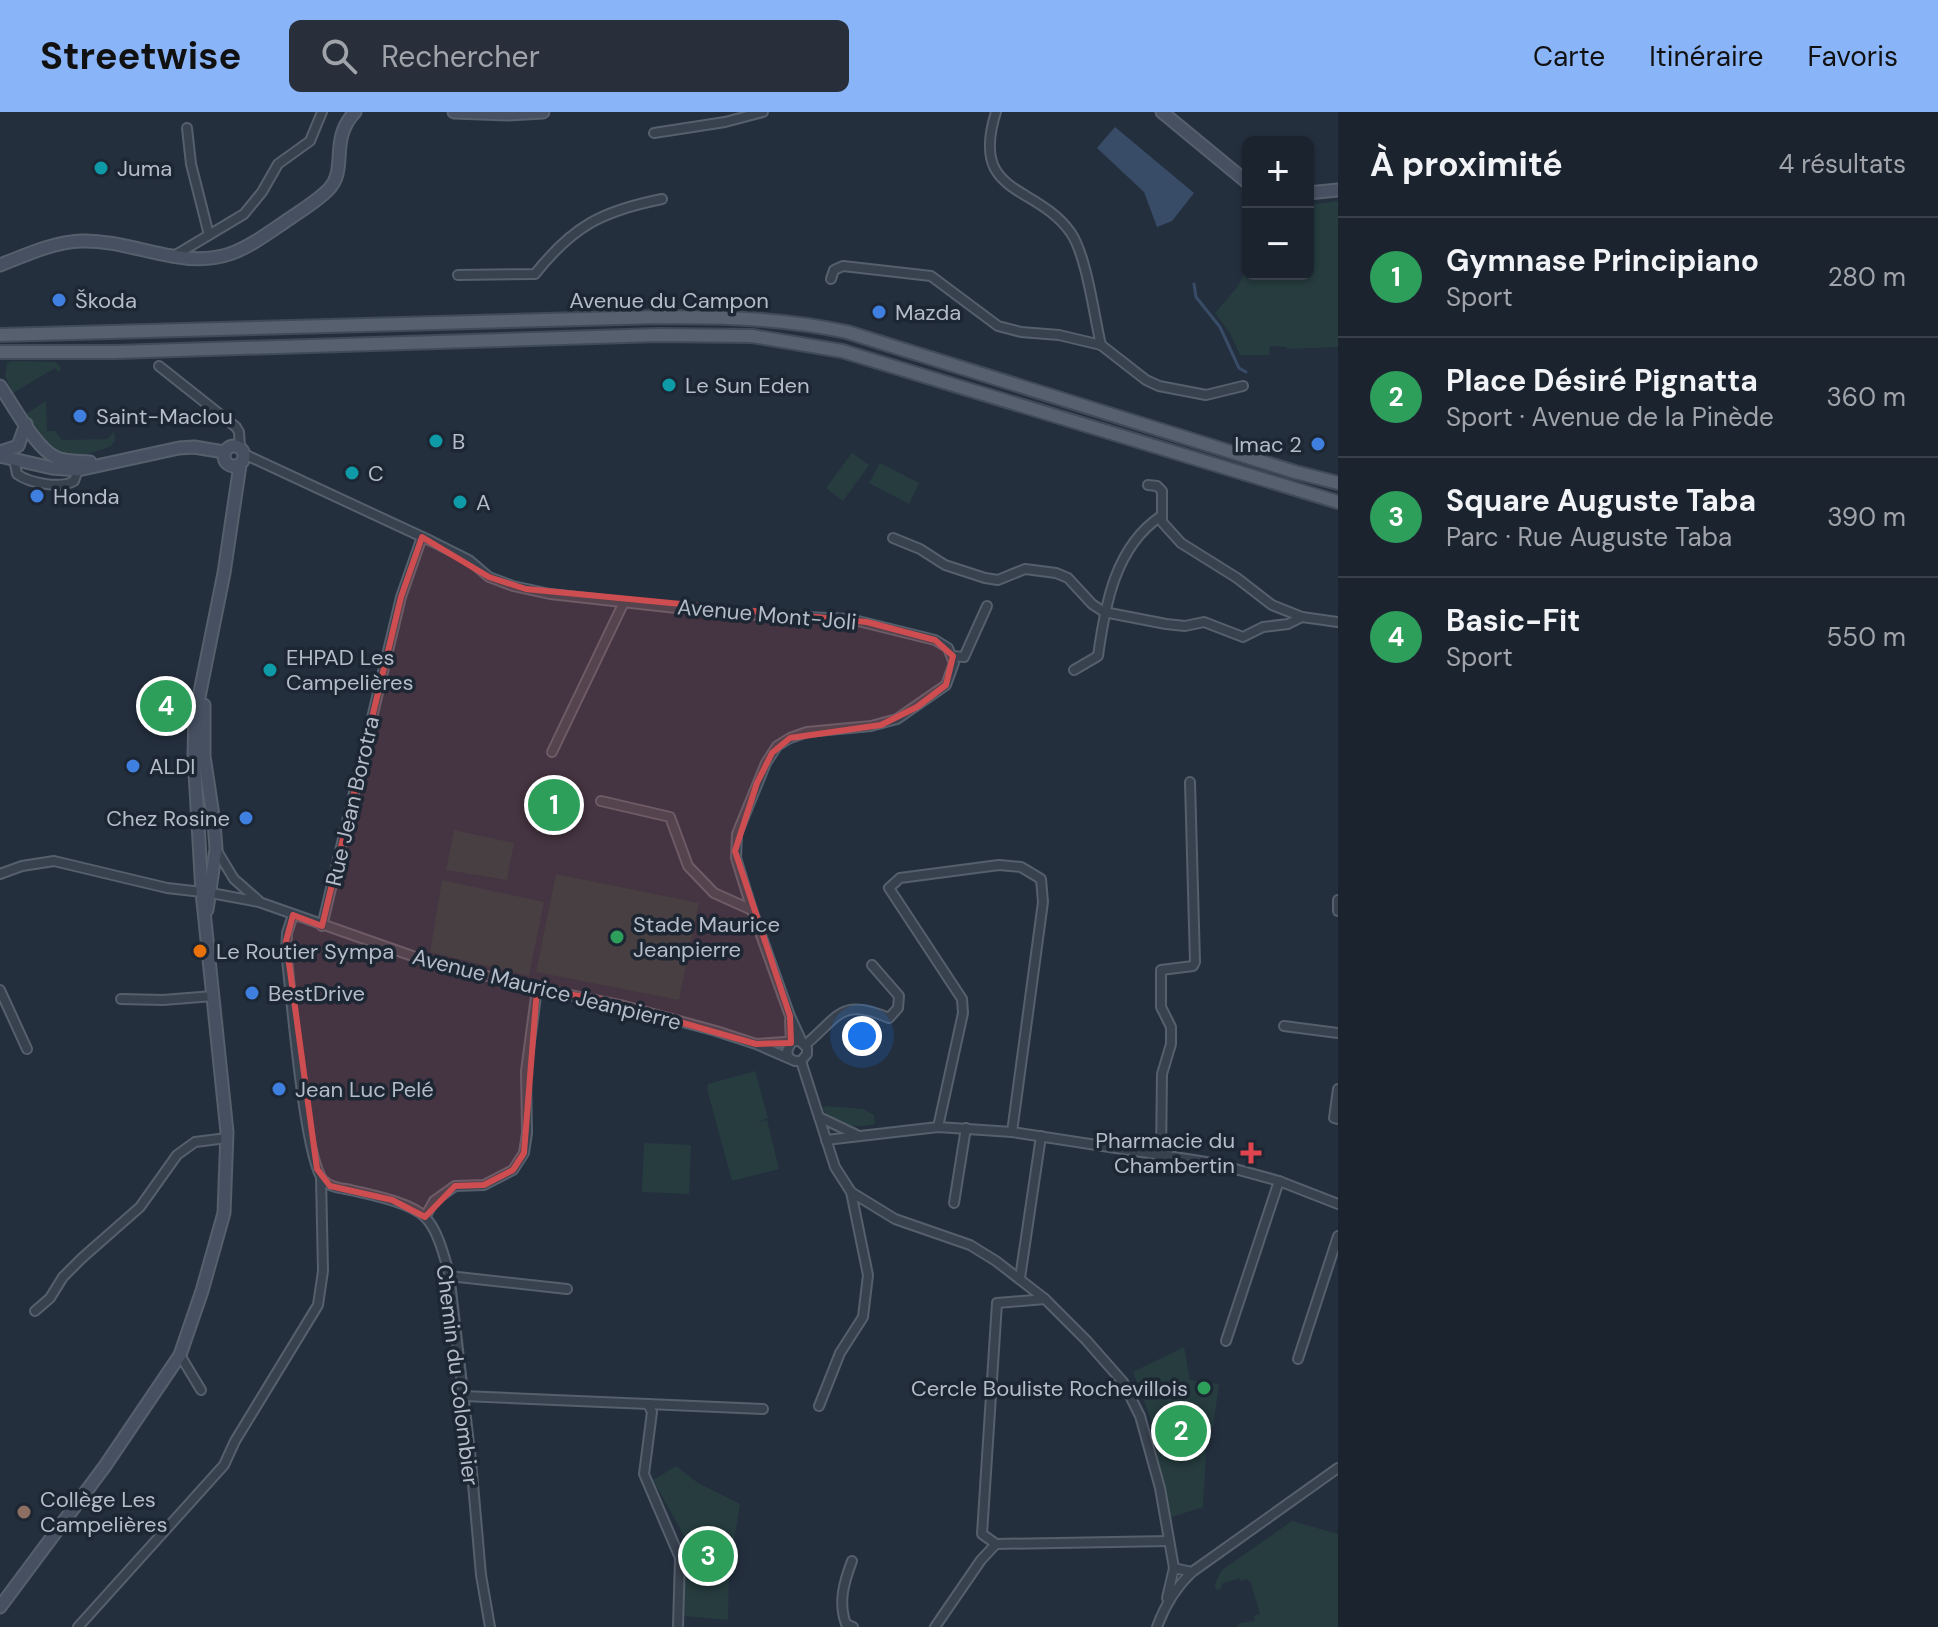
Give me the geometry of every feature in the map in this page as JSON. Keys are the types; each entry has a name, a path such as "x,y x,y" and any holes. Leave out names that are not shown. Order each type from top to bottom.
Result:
{"main road":[{"path":"0,265 53,245 82,241 174,256 211,258 233,254 323,195 336,177 340,133 355,112"},
{"path":"454,112 543,112"},
{"path":"1162,112 1242,178"},
{"path":"1314,192 1338,190"},
{"name":"Avenue du Campon","path":"0,335 753,317 847,332 1338,483"},
{"name":"Avenue du Campon","path":"4,352 658,335 752,336 842,351 1338,502"},
{"path":"0,365 4,352"},
{"path":"0,385 26,424 53,456 68,461 103,463"},
{"path":"0,454 18,446 26,424"},
{"path":"231,446 241,456 233,467 227,464 224,452 231,446"},
{"path":"0,454 52,468 78,470 179,448 224,452"},
{"path":"0,1607 105,1466 180,1355 224,1213 227,1138 205,920 206,892 194,755 195,717 224,573 241,456"},
{"path":"205,677 204,756 216,849 206,892"}],"street":[{"path":"174,256 236,220 251,207 278,164 310,141 322,112"},
{"path":"654,133 725,122 763,112"},
{"path":"996,112 988,145 997,174 1058,219 1071,234 1081,257 1101,345"},
{"path":"187,128 191,164 209,235"},
{"path":"458,275 535,274 549,255 587,225 618,209 662,199"},
{"path":"831,279 834,270 843,266 931,276 998,326 1101,345 1146,380 1159,386 1206,395 1243,386"},
{"path":"159,366 236,427 241,456"},
{"name":"Avenue Mont-Joli","path":"241,456 422,537 469,560 485,574 503,583 550,594 721,613 867,622 935,640 948,648 953,656"},
{"path":"1148,485 1157,486 1162,491 1161,516 1165,528 1181,543 1237,578 1272,605 1302,617 1338,622"},
{"path":"1074,670 1098,656 1104,612 1124,557 1144,527 1161,516"},
{"name":"Rue Jean Borotra","path":"322,926 401,597 422,537"},
{"path":"893,538 920,549 945,565 985,578 998,580 1025,569 1063,575 1104,612 1166,624 1185,626 1204,622 1243,637 1263,627 1288,624 1302,617"},
{"path":"552,752 624,602"},
{"path":"790,1016 789,1058 801,1061 807,1054 804,1044 790,1016 736,858 735,842 772,753 790,738 807,732 871,726 897,719 946,685 953,672 953,656 964,657 987,606"},
{"path":"1161,1156 1162,1074 1171,1044 1171,1027 1161,1007 1161,970 1193,966 1195,962 1190,782"},
{"path":"601,801 670,817 688,866 714,893 752,910"},
{"path":"216,849 234,879 259,902"},
{"name":"Avenue Maurice Jeanpierre","path":"0,874 22,866 54,861 167,888 259,902 421,959 537,989 614,1003 756,1044 789,1058"},
{"path":"938,1127 963,1013 962,999 889,888 900,878 999,865 1021,867 1041,879 1043,902 1012,1132"},
{"path":"1338,900 1338,911"},
{"path":"78,1627 224,1465 235,1441 318,1305 323,1271 321,1178 308,1131 286,951 287,933 293,915"},
{"path":"791,1043 804,1044 836,1014 848,1009 873,1011 889,1018 898,1008 899,996 872,965"},
{"path":"321,1178 330,1186 392,1200 425,1217 434,1201 455,1186 484,1185 513,1170 524,1153 527,1133 526,1071 537,989"},
{"path":"0,990 27,1049"},
{"path":"121,999 213,996"},
{"path":"1284,1026 1338,1033"},
{"name":"Avenue Maurice Jeanpierre","path":"756,1044 791,1043"},
{"path":"801,1061 826,1140 841,1179 851,1192 895,1219 970,1245 1020,1278 1086,1340 1123,1382 1140,1416 1160,1488 1174,1568 1157,1627"},
{"path":"1338,1089 1334,1118 1338,1119"},
{"path":"819,1117 860,1136"},
{"path":"826,1140 938,1127 1012,1132 1213,1163 1279,1181 1338,1204"},
{"path":"954,1203 966,1128"},
{"path":"1020,1278 1041,1136"},
{"path":"35,1311 50,1298 63,1277 149,1197 177,1155 195,1142 227,1138"},
{"path":"1226,1341 1279,1181"},
{"path":"819,1406 840,1353 863,1317 868,1275 851,1192"},
{"name":"Chemin du Colombier","path":"425,1217 440,1246 449,1276 481,1575 490,1627"},
{"path":"1298,1359 1338,1236"},
{"path":"449,1276 567,1289"},
{"path":"1045,1299 997,1303 982,1534 996,1544 1169,1541"},
{"path":"180,1355 201,1390"},
{"path":"464,1396 763,1409"},
{"path":"648,1404 652,1412 644,1474 680,1558 678,1627"},
{"path":"1165,1607 1180,1583 1192,1572 1338,1468"},
{"path":"935,1627 981,1560 996,1544"},
{"path":"852,1561 845,1581 841,1610 846,1624 853,1627"},
{"path":"1174,1568 1192,1572"}],"highlighted area":[{"path":"422,537 489,577 526,589 867,622 935,640 953,656 946,685 917,707 881,725 790,738 772,753 757,783 735,851 790,1016 791,1043 756,1044 603,1000 537,989 524,1153 513,1170 484,1185 455,1186 425,1217 392,1200 330,1186 317,1169 286,941 293,915 322,926 401,597"}],"green space":[{"path":"1338,201 1338,347 1287,349 1270,346 1269,355 1240,355 1230,333 1215,313 1242,278 1314,280 1314,204"},
{"path":"56,362 61,368 59,373 55,368 13,393 5,376 7,363"},
{"path":"46,401 47,431 55,431 62,440 107,439 114,432 115,440 111,446 94,452 70,455 61,452 53,447 26,414"},
{"path":"852,453 869,465 843,501 826,488"},
{"path":"880,463 919,483 909,504 869,483"},
{"path":"454,830 514,843 507,880 446,870"},
{"name":"Stade Maurice Jeanpierre","path":"556,874 699,903 679,1000 536,972"},
{"path":"442,880 544,902 529,976 430,952"},
{"path":"755,1071 768,1118 757,1122 767,1120 779,1169 732,1181 708,1084"},
{"path":"822,1108 863,1109 874,1115 875,1124 853,1126 838,1122 826,1114"},
{"path":"644,1143 691,1145 689,1194 642,1192"},
{"path":"1184,1347 1190,1380 1219,1384 1213,1427 1207,1434 1203,1507 1169,1518 1150,1417 1133,1372"},
{"path":"676,1466 698,1483 740,1504 729,1571 728,1620 683,1616 684,1536 653,1480"},
{"path":"1292,1521 1338,1534 1338,1627 1237,1627 1240,1623 1255,1621 1254,1616 1260,1614 1247,1579 1221,1584 1222,1588 1216,1590 1215,1584 1222,1570"}],"water":[{"path":"1115,127 1194,193 1172,221 1157,227 1144,192 1097,148"}],"waterway":[{"path":"1194,284 1196,297 1220,327 1239,368 1246,372"}],"place":[{"name":"Juma","path":"101,168"},
{"name":"Škoda","path":"59,300"},
{"name":"Mazda","path":"879,312"},
{"name":"Le Sun Eden","path":"669,385"},
{"name":"Saint-Maclou","path":"80,416"},
{"name":"B","path":"436,441"},
{"name":"Imac 2","path":"1318,444"},
{"name":"C","path":"352,473"},
{"name":"Honda","path":"37,496"},
{"name":"A","path":"460,502"},
{"name":"EHPAD Les Campelières","path":"270,670"},
{"name":"Basic-Fit","path":"166,706"},
{"name":"ALDI","path":"133,766"},
{"name":"Gymnase Principiano","path":"554,805"},
{"name":"Chez Rosine","path":"246,818"},
{"name":"Stade Maurice Jeanpierre","path":"617,937"},
{"name":"Le Routier Sympa","path":"200,951"},
{"name":"BestDrive","path":"252,993"},
{"name":"Jean Luc Pelé","path":"279,1089"},
{"name":"Pharmacie du Chambertin","path":"1251,1153"},
{"name":"Cercle Bouliste Rochevillois","path":"1204,1388"},
{"name":"Place Désiré Pignatta","path":"1181,1431"},
{"name":"Collège Les Campelières","path":"24,1512"},
{"name":"Square Auguste Taba","path":"708,1556"}]}
